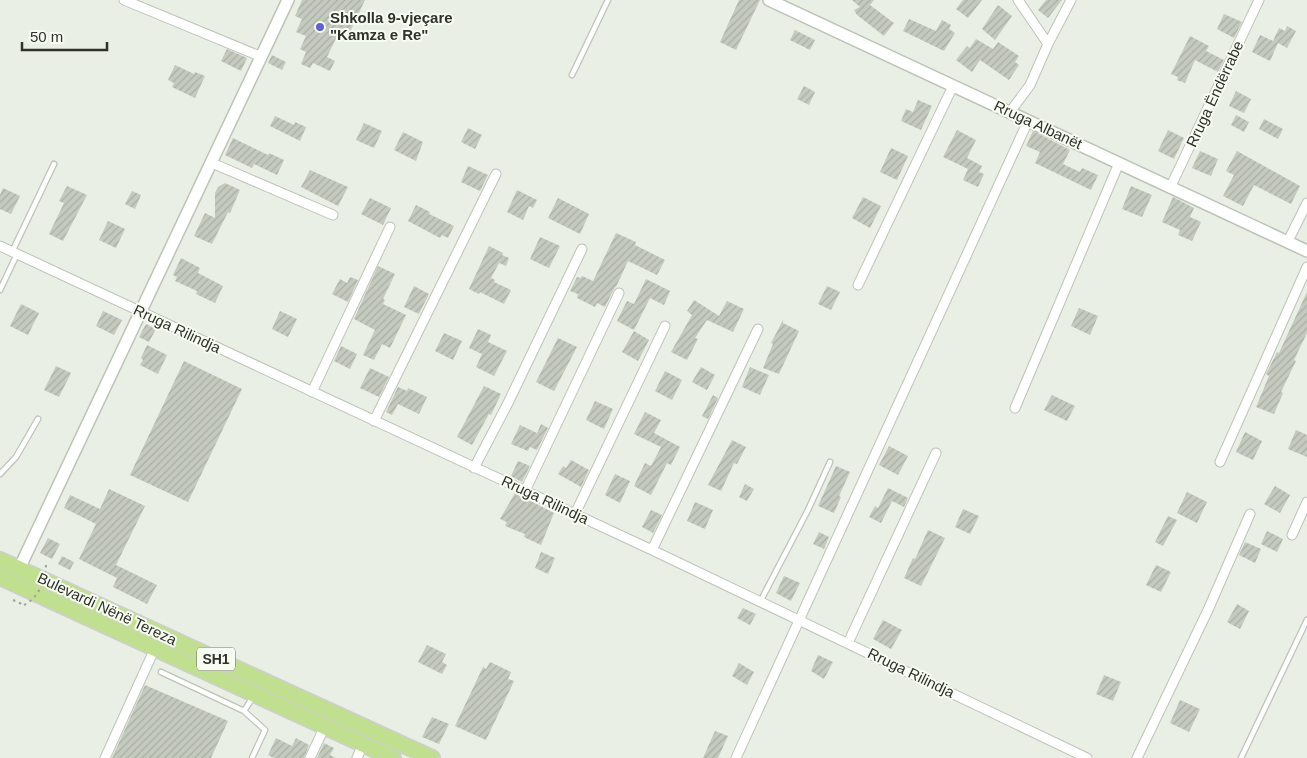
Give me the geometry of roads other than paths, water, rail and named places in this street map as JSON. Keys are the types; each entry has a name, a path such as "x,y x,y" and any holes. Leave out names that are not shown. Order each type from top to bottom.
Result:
{"main road":[{"name":"Bulevardi Nënë Tereza","path":"0,560 432,758"},
{"name":"Bulevardi Nënë Tereza","path":"0,577 393,758"}],"street":[{"path":"124,0 262,57"},
{"path":"19,569 288,0"},
{"name":"Rruga Albanët","path":"769,0 1170,188 1307,250"},
{"path":"1018,0 1048,44"},
{"path":"1010,112 1030,85 1048,44 1071,0"},
{"name":"Rruga Ëndërrabe","path":"1170,188 1259,0"},
{"path":"858,285 953,86"},
{"path":"736,758 1028,121"},
{"path":"212,163 333,215"},
{"path":"1015,408 1119,163"},
{"path":"374,421 496,174"},
{"path":"1288,241 1307,204"},
{"path":"312,392 390,227"},
{"name":"Rruga Rilindja","path":"0,246 576,514 1088,758"},
{"path":"474,468 508,404 582,250"},
{"path":"1220,462 1307,267"},
{"path":"525,491 619,293"},
{"path":"576,514 665,326"},
{"path":"652,550 758,329"},
{"path":"848,643 936,453"},
{"path":"1292,535 1307,502"},
{"path":"1138,758 1208,610 1250,514"},
{"path":"104,758 155,648"},
{"path":"310,758 325,726"},
{"path":"357,758 363,744"}],"lane":[{"path":"572,75 608,0"},
{"path":"0,290 54,164"},
{"path":"0,474 16,457 38,419"},
{"path":"760,602 808,510 830,462"},
{"path":"1241,758 1307,620"},
{"path":"161,672 244,711 265,730 252,758"},
{"path":"244,711 255,694"}],"place":[{"name":"Shkolla 9-vjeçare \"Kamza e Re\"","path":"320,27"}]}
